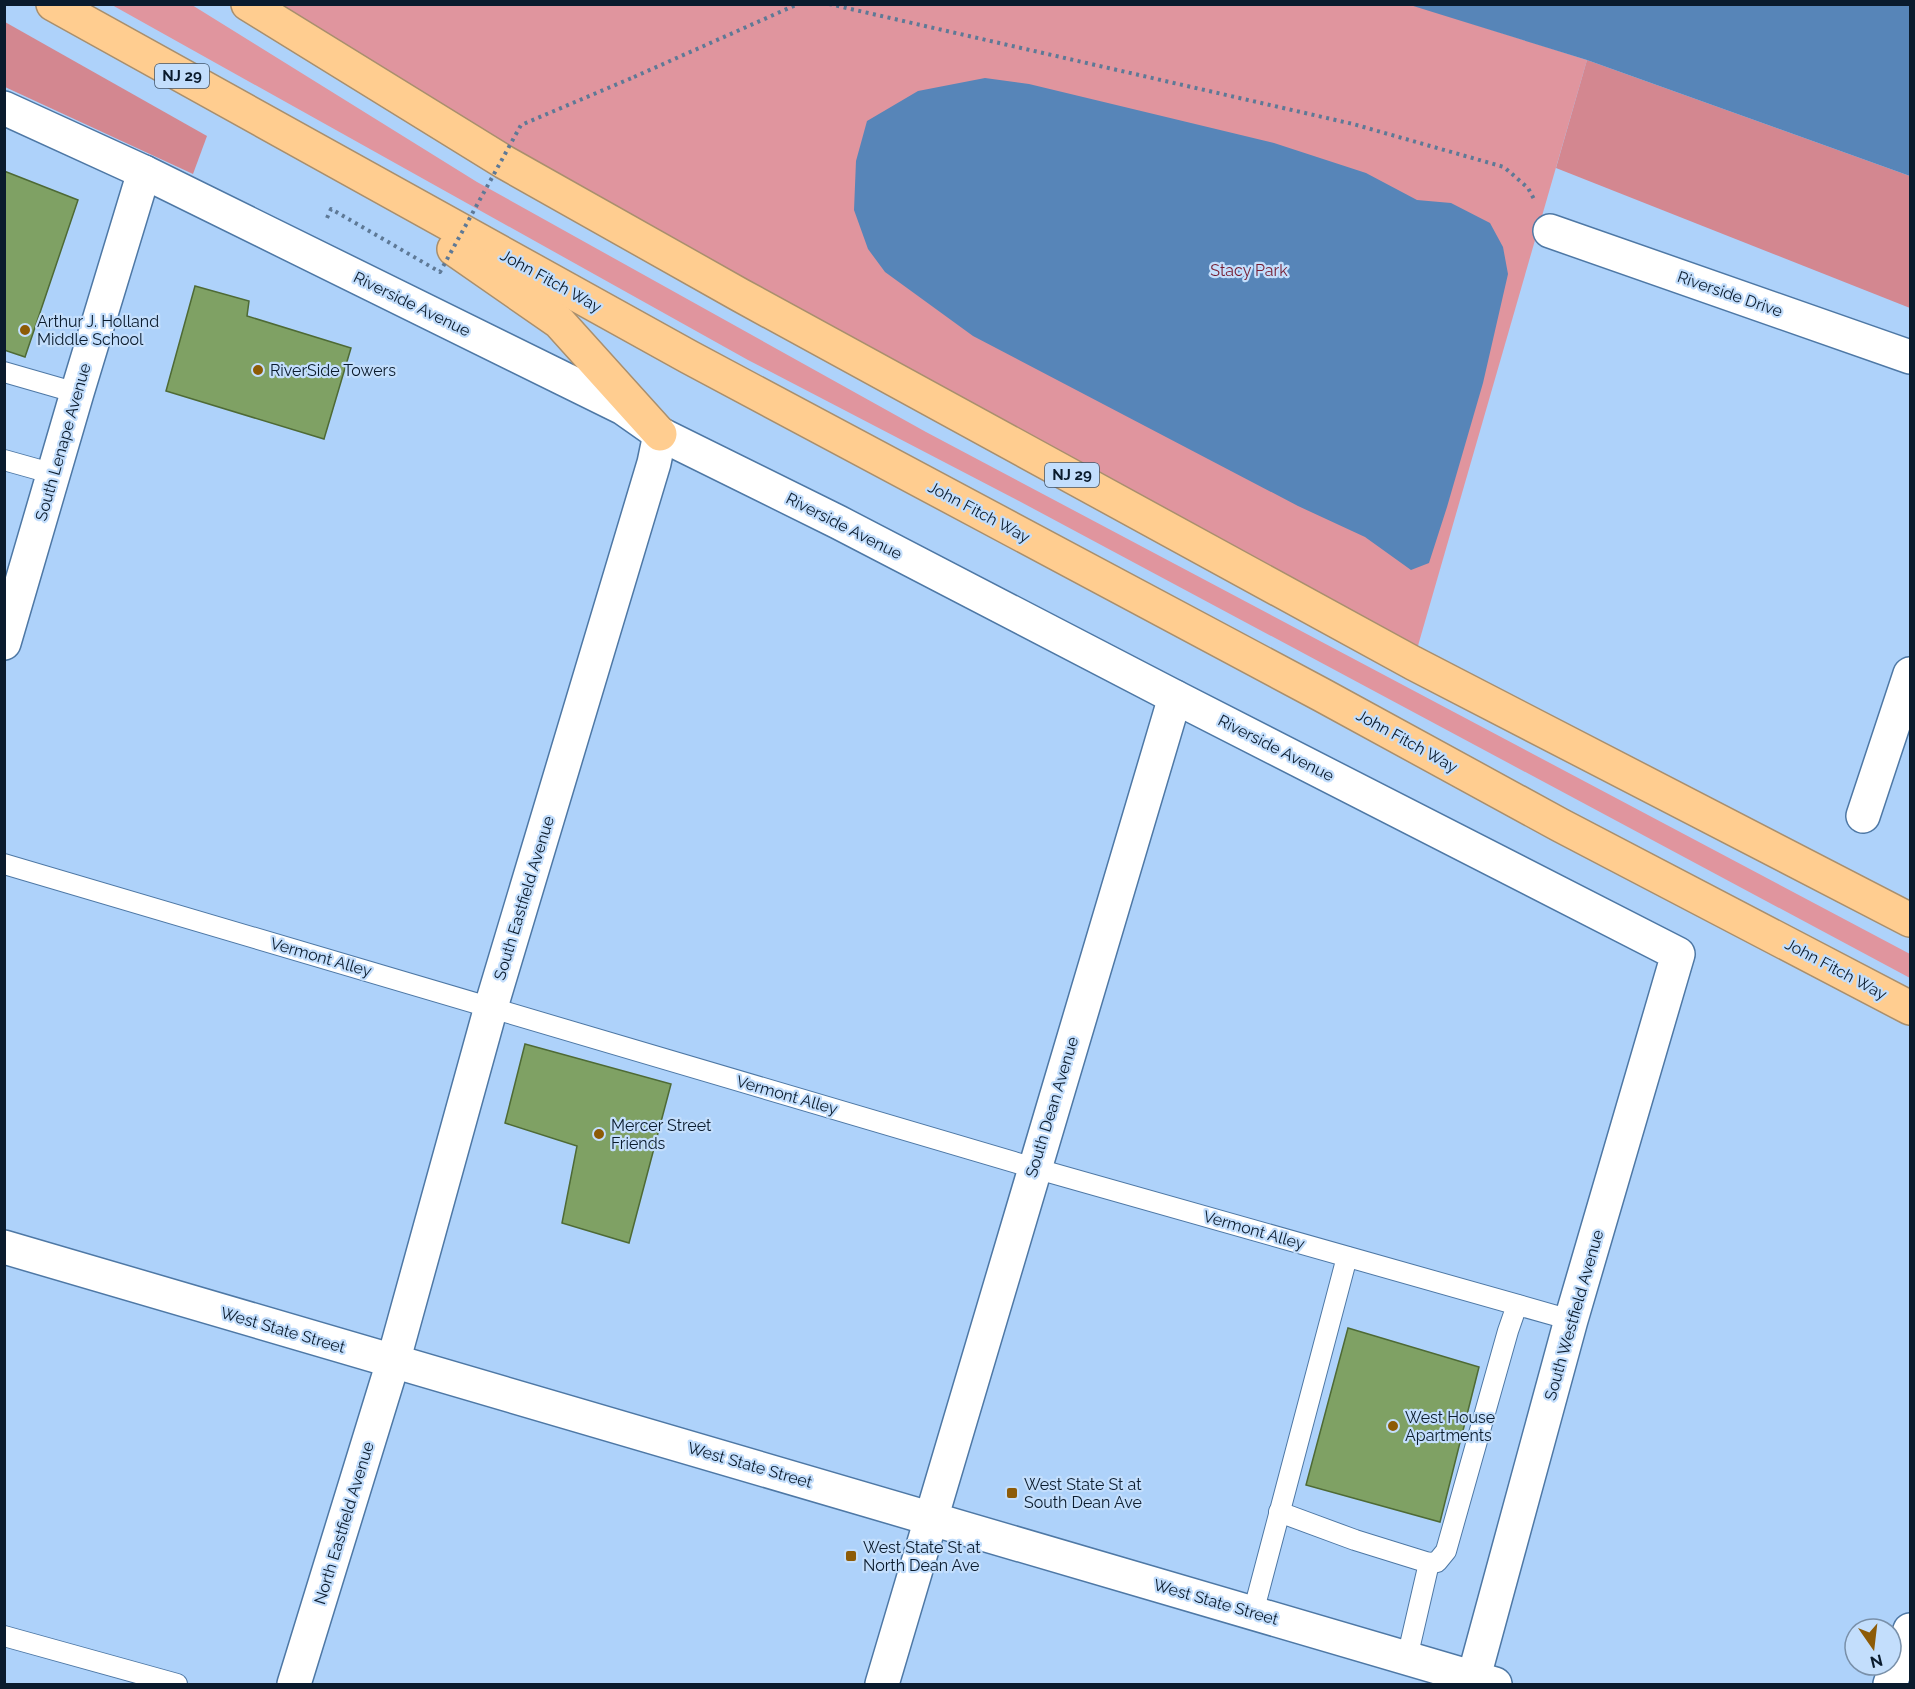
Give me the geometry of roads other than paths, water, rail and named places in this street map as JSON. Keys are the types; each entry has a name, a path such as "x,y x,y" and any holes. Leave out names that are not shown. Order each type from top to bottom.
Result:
{"highway":[{"name":"John Fitch Way","path":"53,4 720,374 1322,695 1560,825 1911,1008"},
{"name":"NJ 29","path":"248,4 504,162 740,295 1413,663 1911,920"},
{"path":"310,148 559,322 660,434"}],"street":[{"name":"Riverside Avenue","path":"4,108 144,172 623,408 660,434 838,522 1678,954"},
{"name":"South Lenape Avenue","path":"4,643 144,172"},
{"name":"Riverside Drive","path":"1550,231 1911,357"},
{"name":"South Eastfield Avenue","path":"393,1362 491,1007 651,474 660,434"},
{"path":"1863,816 1911,674"},
{"name":"South Dean Avenue","path":"882,1684 1175,697"},
{"name":"South Westfield Avenue","path":"1480,1682 1571,1320 1678,954"},
{"name":"West State Street","path":"4,1247 1253,1612 1480,1682"},
{"name":"North Eastfield Avenue","path":"294,1684 393,1362"},
{"path":"1890,1684 1911,1630"}],"lane":[{"path":"4,372 77,393"},
{"path":"4,460 54,474"},
{"name":"Vermont Alley","path":"4,864 1034,1168 1571,1320"},
{"path":"1253,1612 1347,1257"},
{"path":"1279,1512 1355,1540 1429,1563 1437,1562 1446,1551 1517,1305"},
{"path":"1407,1658 1429,1563"},
{"path":"4,1636 177,1684"}],"water":[{"path":"1410,5 1910,5 1910,176 1587,60"},
{"path":"985,78 1029,84 1274,143 1366,173 1417,200 1451,203 1490,223 1503,247 1508,274 1483,383 1429,563 1411,570 1365,537 1298,506 973,336 885,272 868,249 854,210 856,161 867,121 918,91"}],"place":[{"name":"Arthur J. Holland Middle School","path":"25,330"},
{"name":"RiverSide Towers","path":"258,370"},
{"name":"Mercer Street Friends","path":"599,1134"},
{"name":"West House Apartments","path":"1393,1426"},
{"name":"West State St at South Dean Ave","path":"1012,1493"},
{"name":"West State St at North Dean Ave","path":"851,1556"}],"park label":[{"name":"Stacy Park","path":"1249,270"}]}
